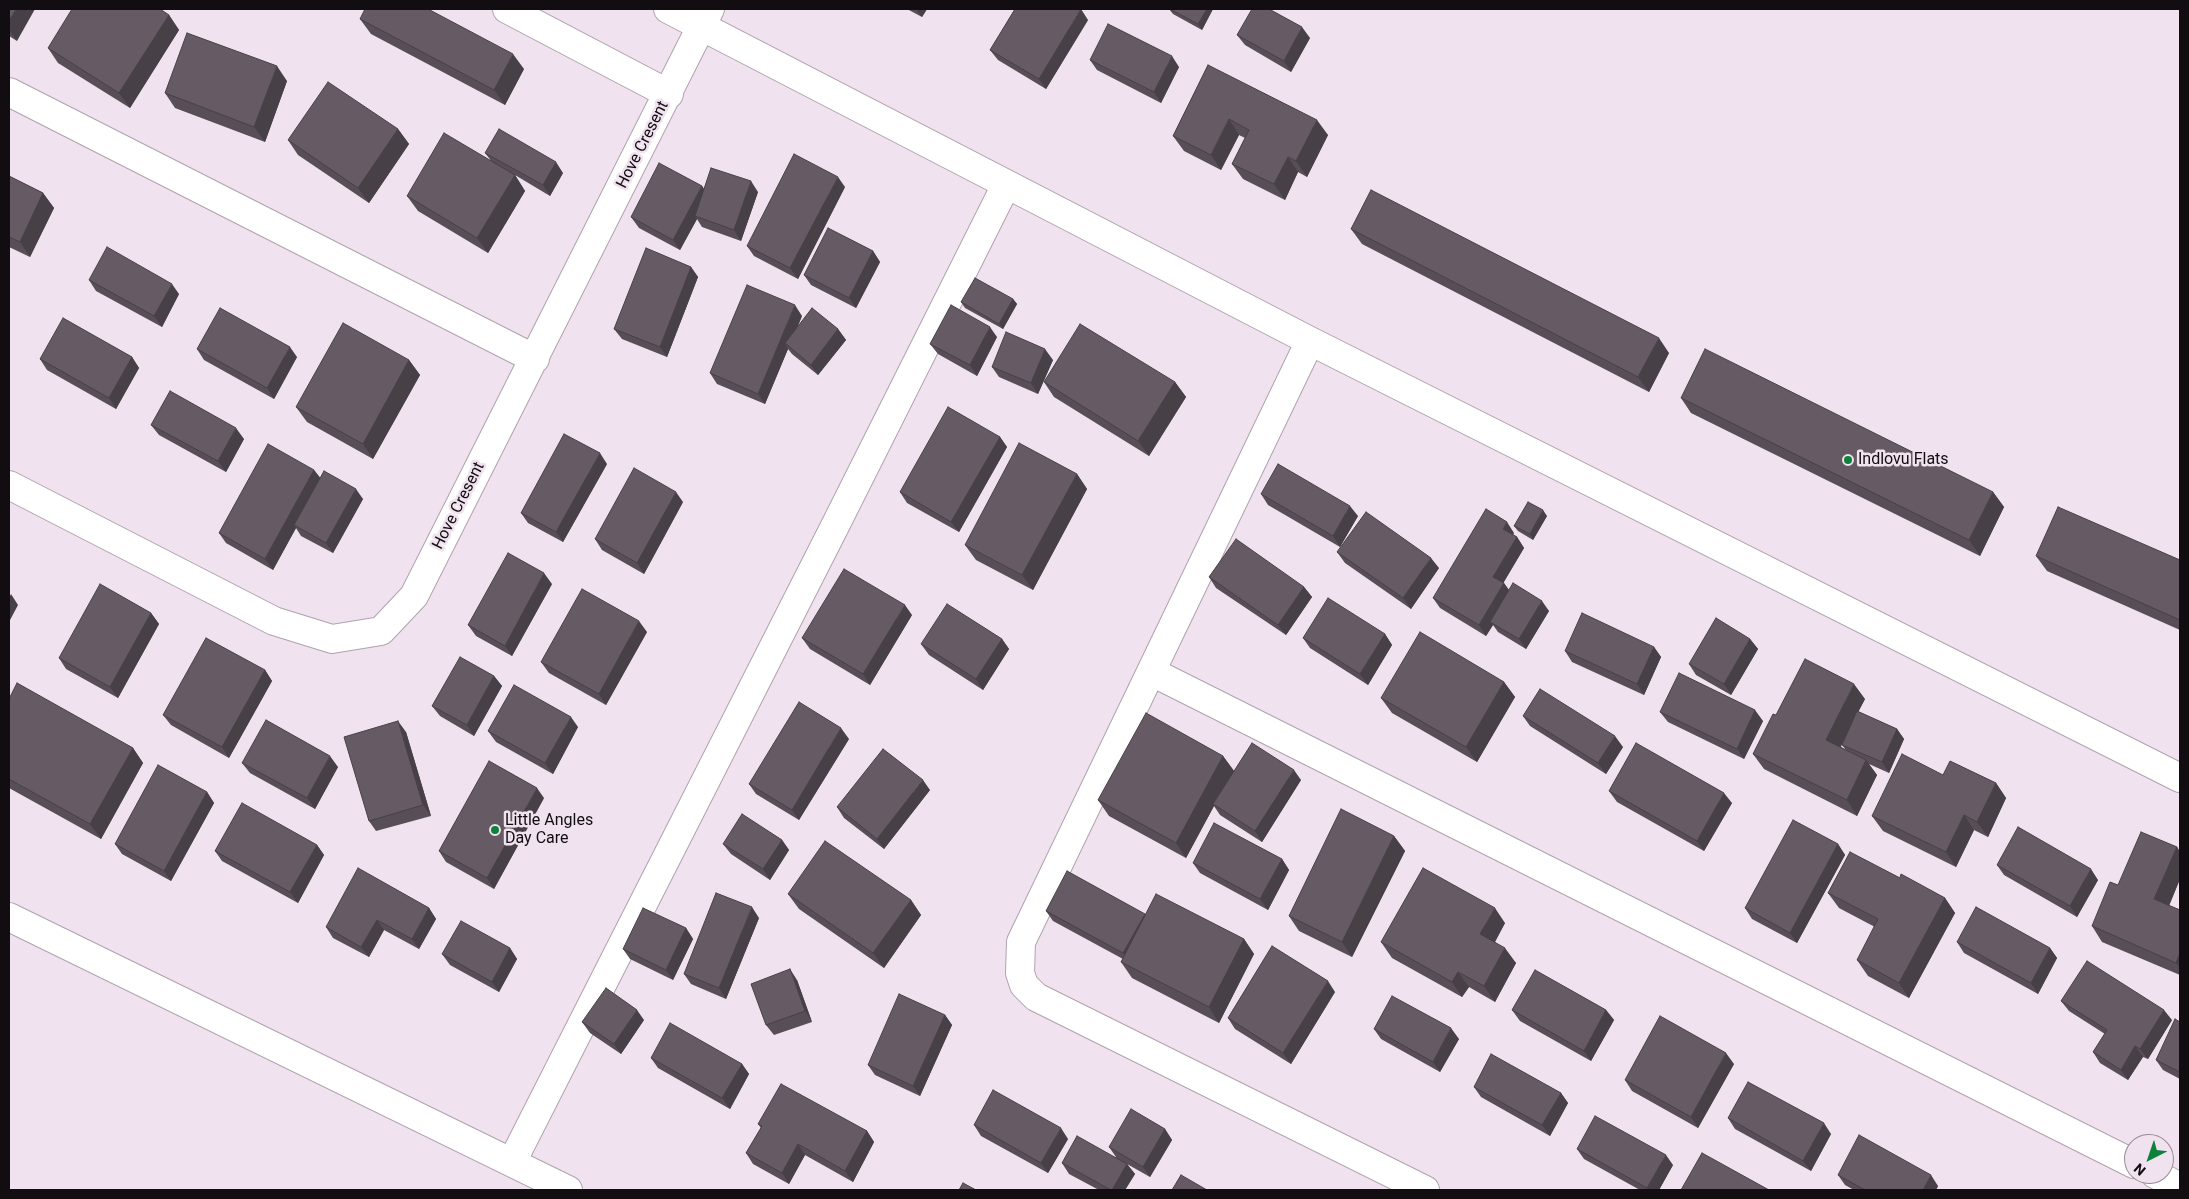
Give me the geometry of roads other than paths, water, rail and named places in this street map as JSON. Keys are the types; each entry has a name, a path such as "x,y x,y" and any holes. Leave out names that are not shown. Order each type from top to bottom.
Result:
{"street":[{"path":"507,9 669,94"},
{"path":"668,9 706,18 1006,185 1310,341 2180,778"},
{"name":"Hove Cresent","path":"9,485 274,621 332,639 381,631 414,596 706,18"},
{"path":"9,92 535,358"},
{"path":"512,1162 1006,185"},
{"path":"1310,341 1021,942 1020,973 1024,985 1036,997 1054,1007 1425,1190"},
{"path":"1152,672 2124,1159"},
{"path":"9,917 568,1190"}],"place":[{"name":"Indlovu Flats","path":"1848,460"},
{"name":"Little Angles Day Care","path":"495,830"}]}
